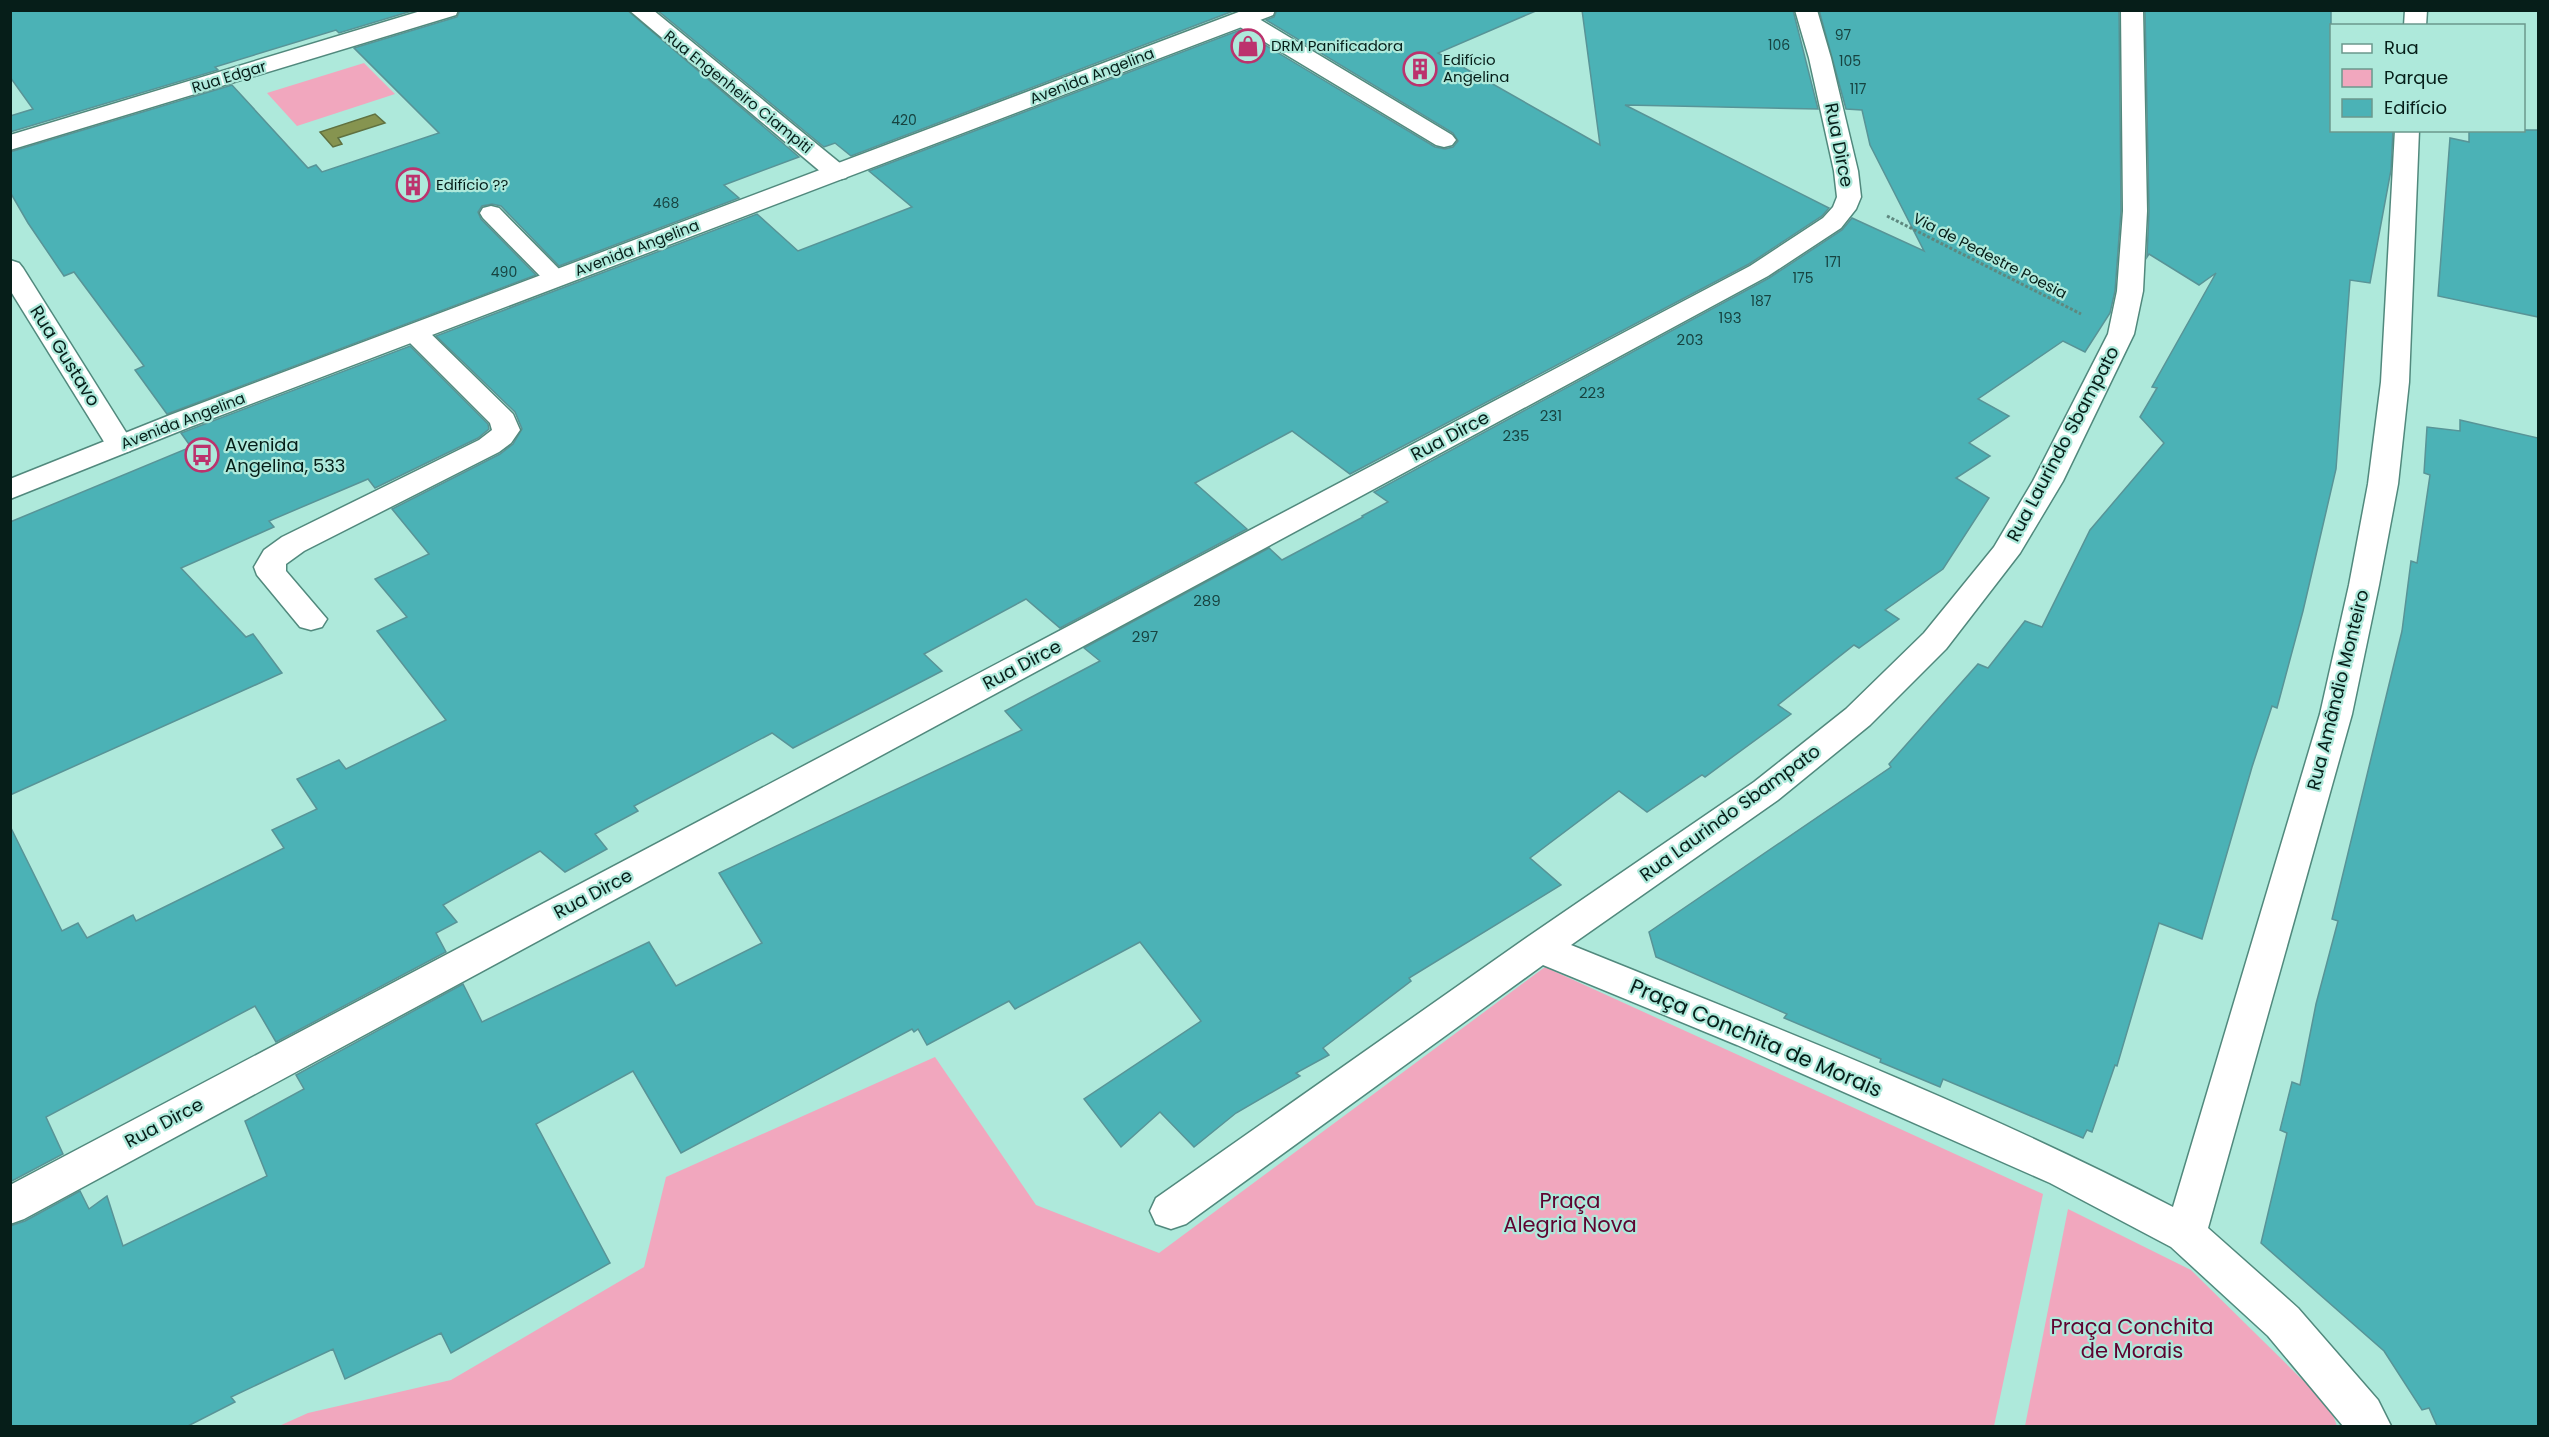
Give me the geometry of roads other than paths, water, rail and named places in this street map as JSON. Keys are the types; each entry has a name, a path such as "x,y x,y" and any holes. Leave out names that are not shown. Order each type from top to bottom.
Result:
{"street":[{"name":"Rua Edgar","path":"10,143 448,10"},
{"name":"Rua Engenheiro Ciampiti","path":"639,10 837,173"},
{"name":"Rua Dirce","path":"10,1206 1759,271 1832,223 1844,209 1849,197 1846,171 1823,70 1806,10"},
{"name":"Rua Laurindo Sbampato","path":"1171,1211 1539,948 1766,791 1858,717 1935,641 2005,553 2048,481 2121,334 2130,291 2135,211 2132,10"},
{"name":"Avenida Angelina","path":"10,490 120,445 1254,15"},
{"path":"1254,15 1444,140"},
{"name":"Rua Amândio Monteiro","path":"2186,1234 2336,714 2364,585 2383,484 2395,382 2407,132"},
{"name":"Rua Gustavo","path":"10,268 120,445"},
{"path":"311,619 272,575 269,567 275,557 293,544 489,446 501,437 506,429 503,420 415,333"},
{"name":"Praça Conchita de Morais","path":"1539,948 1750,1035 2064,1170 2186,1234 2283,1322 2362,1414 2369,1426"}],"lane":[{"path":"490,213 556,279"}],"place":[{"name":"DRM Panificadora","path":"1248,46"},
{"name":"Edifício Angelina","path":"1420,69"},
{"name":"Edifício ??","path":"413,185"},
{"name":"Avenida Angelina, 533","path":"202,455"}],"park label":[{"name":"Praça Alegria Nova","path":"1570,1213"}]}
